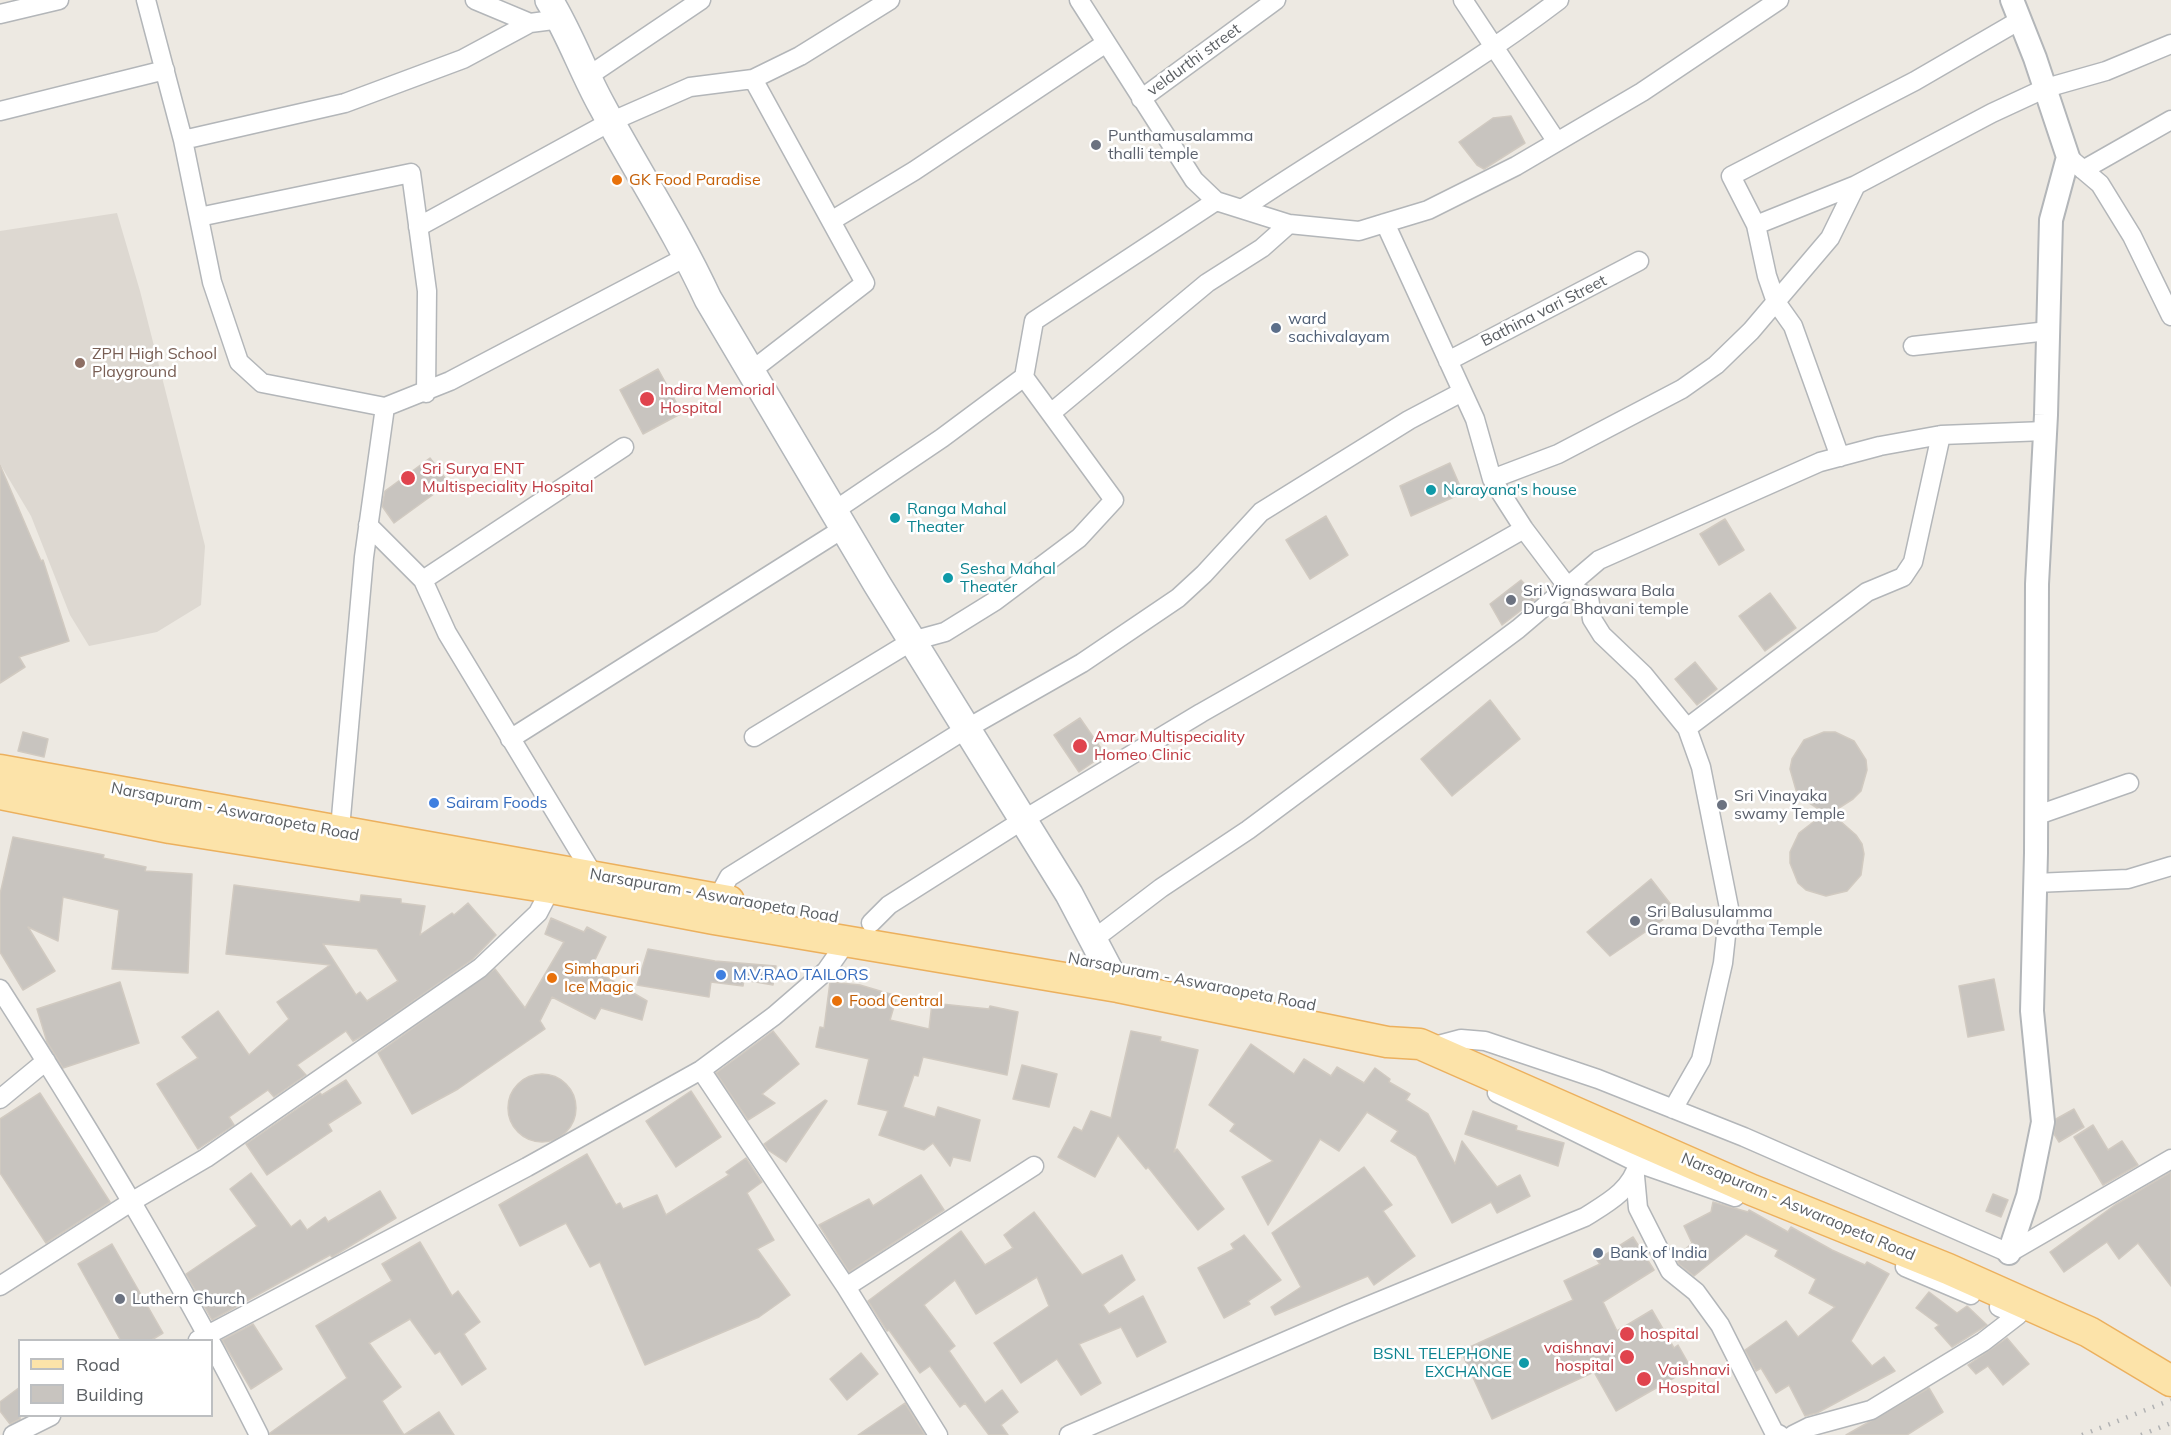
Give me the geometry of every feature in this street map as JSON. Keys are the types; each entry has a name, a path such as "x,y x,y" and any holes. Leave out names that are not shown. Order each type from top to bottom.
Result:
{"main road":[{"path":"555,9 610,122 688,256 708,299 912,641 1023,820 1106,963"},
{"name":"Narsapuram - Aswaraopeta Road","path":"0,770 609,901 847,941 1106,963"},
{"name":"Narsapuram - Aswaraopeta Road","path":"0,794 170,828 338,843 594,876 717,899 1106,963 1386,1021 1426,1046 1464,1064 2089,1332 2171,1381"}],"street":[{"path":"0,14 59,0"},
{"path":"146,0 183,140 212,282 239,362 262,383 385,407 426,393 688,256"},
{"path":"475,0 530,23"},
{"path":"587,77 701,0"},
{"path":"418,227 610,122 690,87 753,79 800,56 890,0"},
{"path":"1079,0 1194,180 1216,201 1289,224 1359,231 1428,210 1516,166 1642,92 1779,0"},
{"name":"veldurthi street","path":"1141,99 1276,0"},
{"path":"1463,0 1557,142"},
{"path":"1242,209 1397,108 1495,48 1559,0"},
{"path":"183,140 345,103 463,59 555,9"},
{"path":"1840,457 1793,326 1776,302 1767,276 1756,225 1731,176 1915,81 2016,10 2076,163 2100,184 2132,236 2171,316"},
{"path":"831,221 914,171 1106,43"},
{"path":"1756,225 1856,185 1992,113 2046,88 2106,71 2171,44"},
{"path":"0,111 165,70"},
{"path":"751,371 865,284 753,79"},
{"path":"2009,1253 2028,1196 2043,1122 2032,1011 2037,584 2045,431 2051,220 2076,163 2171,120"},
{"path":"199,217 411,173 427,291 426,393"},
{"path":"1492,479 1558,454 1682,389 1716,365 1776,302 1830,238 1856,185"},
{"path":"510,739 839,520 1024,376 1034,321 1216,201"},
{"path":"1385,223 1475,419 1492,479 1524,529 1567,586 1589,597 1592,619 1602,635 1643,674 1687,728 1701,767 1729,908 1723,963 1701,1060 1673,1109"},
{"path":"1051,413 1207,283 1262,248 1289,224"},
{"name":"Bathina vari Street","path":"1448,361 1639,261"},
{"path":"1913,346 2048,331"},
{"path":"754,737 912,641 945,632 995,602 1079,538 1114,500 1024,376"},
{"path":"717,899 729,877 966,729 1082,663 1178,598 1204,574 1261,512 1408,420 1462,392"},
{"path":"338,843 350,695 368,525 385,407"},
{"path":"1106,963 1161,888 1248,831 1518,629 1599,560 1820,462 1880,446 1941,435 2045,431"},
{"path":"1687,728 1867,592 1903,578 1913,562 1941,435"},
{"path":"423,580 624,447"},
{"path":"368,525 423,580 447,633 594,876"},
{"path":"871,923 890,905 1023,820 1211,707 1524,529"},
{"path":"2036,816 2129,783"},
{"path":"2035,883 2128,879 2171,866"},
{"path":"0,1286 131,1202 216,1151 480,968 538,913 551,888"},
{"path":"0,989 46,1060 131,1202 204,1338 527,1167 701,1070 774,1016 826,970 847,941"},
{"path":"1426,1046 1461,1039 1485,1041 1598,1079 1744,1137 2009,1253"},
{"path":"1426,1046 1446,1065 1466,1078 1637,1169 1735,1197 2018,1315 1983,1342 1871,1410 1809,1427 1793,1435"},
{"path":"0,1099 46,1060"},
{"path":"701,1070 846,1287 938,1435"},
{"path":"2009,1253 2171,1159"},
{"path":"846,1287 1034,1166"},
{"path":"1070,1435 1346,1315 1585,1217 1618,1195 1637,1169"},
{"path":"1637,1169 1638,1208 1670,1271 1696,1292 1720,1325 1774,1431 1780,1435"},
{"path":"213,1354 259,1435"},
{"path":"13,1435 49,1417"}],"shaded area":[{"name":"ZPH High School Playground","path":"117,213 140,291 205,546 201,605 157,632 89,646 70,615 31,516 0,464 0,231"}],"building":[{"path":"1511,116 1525,143 1484,169 1477,165 1459,142 1493,118"},
{"path":"658,369 682,413 643,434 620,390"},
{"path":"430,458 449,483 394,523 382,506 385,491"},
{"name":"Narayana's house","path":"1450,463 1463,493 1411,516 1400,486"},
{"path":"0,465 41,561 43,560 69,641 19,657 25,667 0,683"},
{"path":"1326,516 1348,555 1310,579 1286,540"},
{"path":"1725,519 1744,550 1719,565 1700,534"},
{"path":"1521,580 1537,598 1502,625 1490,604"},
{"path":"1770,593 1796,628 1765,651 1739,616"},
{"path":"1695,662 1717,689 1697,705 1675,679"},
{"path":"1490,700 1520,739 1452,796 1421,759"},
{"path":"1080,718 1105,754 1079,772 1054,735"},
{"path":"23,732 48,739 44,757 18,751"},
{"path":"1824,732 1835,732 1854,741 1866,760 1867,770 1861,791 1831,813 1856,835 1862,844 1864,854 1861,875 1847,891 1826,896 1806,890 1798,883 1790,863 1790,852 1799,833 1825,813 1803,799 1796,790 1790,769 1792,759 1804,740"},
{"path":"13,837 104,855 103,858 146,867 145,871 192,874 188,973 112,969 119,910 63,897 58,941 28,927 55,971 23,990 0,952 0,894"},
{"path":"1651,879 1676,911 1610,956 1587,932"},
{"path":"234,885 360,902 361,895 401,899 401,903 425,906 420,935 452,913 454,915 468,903 496,935 473,959 366,1034 353,1041 346,1031 297,1065 306,1075 274,1097 268,1090 229,1117 234,1125 198,1149 157,1084 198,1058 182,1037 218,1011 249,1055 289,1019 277,1002 330,965 226,954","holes":["323,944 377,949 398,981 367,1001 360,992 356,995"]},
{"path":"551,918 584,932 587,927 606,937 591,968 647,1001 642,1020 601,1008 595,1019 552,997 540,1021 545,1029 458,1089 412,1114 378,1053 495,969 525,1008 564,942 545,934"},
{"path":"648,949 715,961 776,966 773,985 744,980 743,986 711,982 709,997 637,985"},
{"path":"1994,979 2004,1030 1968,1037 1959,986"},
{"path":"120,982 139,1043 63,1068 47,1042 37,1009"},
{"path":"830,982 860,985 897,996 890,1020 929,1029 932,1003 989,1009 990,1006 1018,1012 1007,1075 923,1057 918,1076 914,1075 903,1107 935,1117 938,1107 980,1120 970,1161 953,1157 950,1166 933,1143 924,1150 879,1135 888,1111 858,1104 869,1059 816,1047 820,1027 824,1028"},
{"path":"773,1031 799,1064 762,1094 775,1103 748,1120 716,1073"},
{"path":"1131,1031 1161,1037 1160,1041 1198,1050 1174,1152 1177,1149 1224,1209 1198,1230 1148,1167 1146,1169 1118,1135 1095,1177 1058,1157 1074,1127 1082,1131 1091,1111 1111,1118"},
{"path":"1251,1044 1294,1074 1304,1059 1331,1076 1337,1067 1364,1083 1375,1068 1390,1079 1389,1082 1410,1094 1406,1100 1428,1114 1455,1164 1462,1141 1497,1187 1520,1175 1530,1196 1497,1213 1491,1202 1452,1223 1416,1156 1391,1141 1398,1131 1367,1112 1339,1151 1320,1139 1268,1225 1242,1177 1273,1161 1230,1131 1235,1124 1209,1105"},
{"path":"1022,1065 1057,1074 1049,1107 1013,1099"},
{"path":"542,1074 555,1077 566,1084 573,1095 576,1108 573,1121 566,1132 555,1139 542,1142 529,1139 518,1132 511,1121 508,1108 511,1095 518,1084 529,1077"},
{"path":"346,1080 361,1103 328,1124 332,1131 267,1175 246,1144 320,1093 322,1095"},
{"path":"691,1091 721,1137 676,1167 646,1121"},
{"path":"40,1093 110,1202 46,1243 0,1173 0,1119"},
{"path":"825,1100 827,1101 786,1162 768,1150 764,1144"},
{"path":"2074,1109 2084,1127 2059,1142 2054,1134 2056,1119"},
{"path":"1473,1111 1517,1126 1516,1130 1564,1143 1558,1166 1465,1134"},
{"path":"2093,1125 2108,1150 2122,1141 2138,1165 2103,1185 2074,1137"},
{"path":"587,1154 616,1205 620,1203 623,1209 657,1195 666,1215 729,1175 726,1172 746,1158 762,1182 747,1193 774,1240 757,1249 790,1295 759,1317 645,1365 600,1262 590,1267 566,1223 520,1246 499,1205"},
{"path":"1364,1167 1392,1205 1383,1211 1415,1256 1374,1285 1368,1276 1275,1315 1271,1307 1301,1287 1272,1233"},
{"path":"2171,1172 2171,1286 2138,1243 2119,1259 2107,1242 2064,1272 2050,1252 2115,1205"},
{"path":"251,1173 291,1227 300,1220 307,1230 325,1217 328,1222 380,1191 396,1218 332,1257 330,1255 212,1320 186,1274 257,1226 230,1189"},
{"path":"921,1175 944,1210 849,1272 819,1225 869,1199 873,1206"},
{"path":"1993,1194 2008,1200 2001,1217 1986,1211"},
{"path":"1713,1202 1748,1212 1749,1210 1788,1232 1791,1227 1832,1250 1865,1265 1867,1262 1889,1274 1851,1341 1872,1366 1884,1357 1895,1371 1817,1413 1805,1416 1789,1385 1776,1393 1761,1368 1756,1371 1745,1350 1786,1321 1798,1337 1835,1307 1809,1293 1816,1279 1775,1256 1778,1250 1746,1234 1694,1276 1679,1264 1676,1258 1692,1243 1684,1226 1711,1212"},
{"path":"1034,1212 1082,1275 1122,1255 1135,1280 1103,1305 1109,1314 1143,1296 1166,1342 1137,1357 1121,1327 1079,1344 1101,1383 1081,1395 1057,1359 1021,1383 994,1343 1049,1306 1037,1277 976,1314 955,1280 924,1305 955,1346 949,1351 985,1403 1002,1390 1018,1412 1001,1425 1008,1435 989,1435 965,1403 960,1407 930,1366 920,1373 889,1330 887,1331 868,1301 961,1231 985,1265 1013,1248 1004,1235"},
{"path":"1244,1235 1281,1280 1248,1301 1250,1304 1224,1318 1198,1268 1234,1249 1231,1244"},
{"path":"1633,1237 1654,1270 1603,1302 1617,1331 1652,1310 1674,1348 1678,1345 1691,1368 1616,1411 1594,1372 1492,1419 1461,1351 1573,1300 1564,1281 1600,1264 1597,1260"},
{"path":"420,1242 452,1296 458,1291 480,1322 464,1334 486,1369 462,1385 440,1351 435,1354 410,1319 369,1343 401,1387 382,1401 404,1435 270,1435 270,1433 347,1378 316,1326 392,1281 382,1264"},
{"name":"Luthern Church","path":"112,1244 163,1333 153,1339 120,1339 78,1264"},
{"path":"1929,1292 1957,1313 1967,1306 1987,1325 1952,1347 1935,1328 1939,1325 1916,1308"},
{"path":"253,1324 282,1369 251,1389 222,1340"},
{"path":"2007,1338 2029,1364 2003,1385 1988,1366 1976,1374 1968,1365"},
{"path":"861,1353 878,1374 847,1400 830,1379"},
{"path":"18,1388 18,1417 20,1419 10,1424 0,1411 0,1402"},
{"path":"1929,1388 1943,1412 1907,1435 1846,1435"},
{"path":"905,1403 925,1435 858,1435"},
{"path":"439,1412 454,1435 404,1435"}],"railway":[{"path":"2082,1435 2171,1400"},
{"path":"2141,1435 2171,1423"}],"place":[{"name":"Punthamusalamma thalli temple","path":"1096,145"},
{"name":"GK Food Paradise","path":"617,180"},
{"name":"ward sachivalayam","path":"1276,328"},
{"name":"ZPH High School Playground","path":"80,363"},
{"name":"Indira Memorial Hospital","path":"647,399"},
{"name":"Sri Surya ENT Multispeciality Hospital","path":"408,478"},
{"name":"Narayana's house","path":"1431,490"},
{"name":"Ranga Mahal Theater","path":"895,518"},
{"name":"Sesha Mahal Theater","path":"948,578"},
{"name":"Sri Vignaswara Bala Durga Bhavani temple","path":"1511,600"},
{"name":"Amar Multispeciality Homeo Clinic","path":"1080,746"},
{"name":"Sairam Foods","path":"434,803"},
{"name":"Sri Vinayaka swamy Temple","path":"1722,805"},
{"name":"Sri Balusulamma Grama Devatha Temple","path":"1635,921"},
{"name":"M.V.RAO TAILORS","path":"721,975"},
{"name":"Simhapuri Ice Magic","path":"552,978"},
{"name":"Food Central","path":"837,1001"},
{"name":"Bank of India","path":"1598,1253"},
{"name":"Luthern Church","path":"120,1299"},
{"name":"hospital","path":"1627,1334"},
{"name":"vaishnavi hospital","path":"1627,1357"},
{"name":"BSNL TELEPHONE EXCHANGE","path":"1524,1363"},
{"name":"Vaishnavi Hospital","path":"1644,1379"}]}
